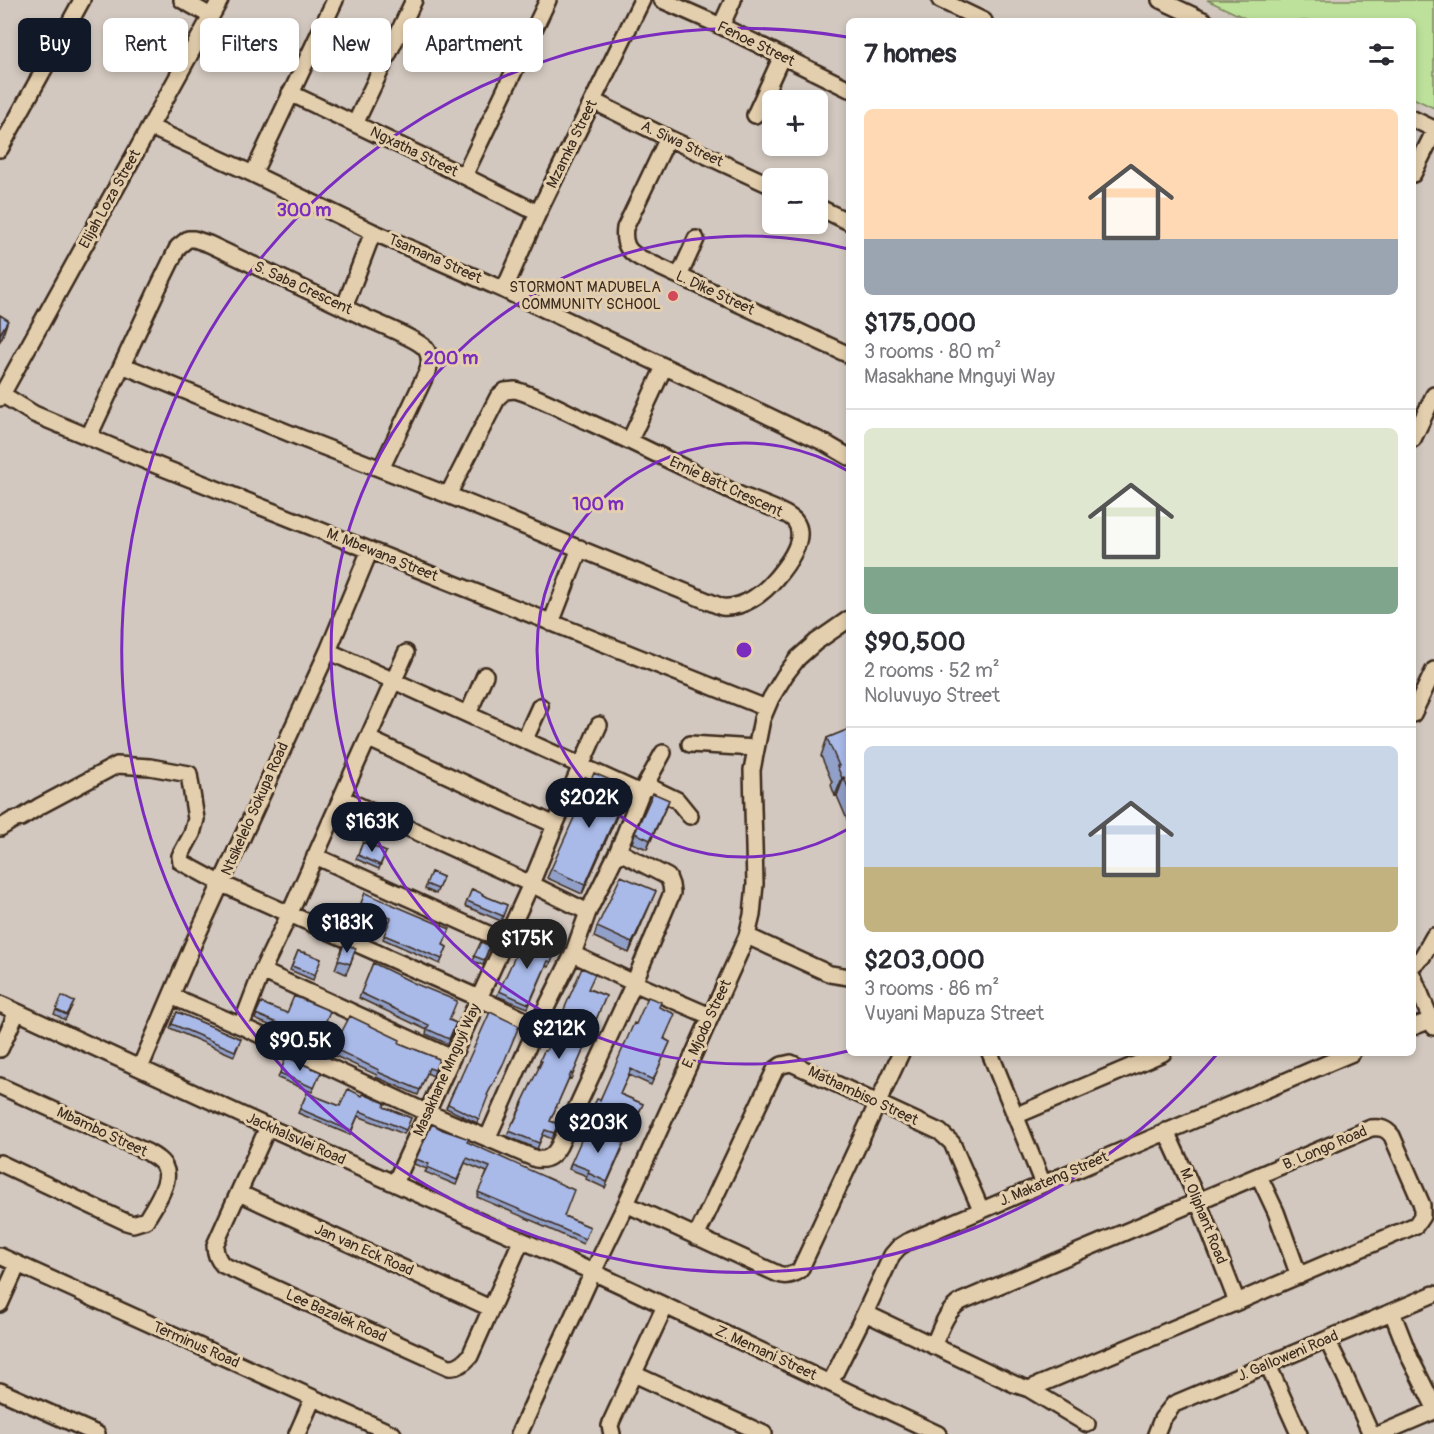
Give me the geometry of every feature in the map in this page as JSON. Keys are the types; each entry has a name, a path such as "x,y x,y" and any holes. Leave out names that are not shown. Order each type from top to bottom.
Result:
{"street":[{"path":"0,149 82,0"},
{"path":"182,0 211,16"},
{"name":"Elijah Loza Street","path":"1,395 220,0"},
{"path":"253,174 335,0"},
{"path":"355,124 414,0"},
{"path":"464,176 548,0"},
{"name":"Mzamka Street","path":"504,290 538,213 642,0"},
{"name":"Fenoe Street","path":"662,0 721,26 846,88"},
{"path":"721,26 733,0"},
{"path":"940,0 978,18"},
{"path":"1160,0 1199,18"},
{"path":"755,115 782,56"},
{"name":"Ngxatha Street","path":"290,93 538,213"},
{"name":"A. Siwa Street","path":"593,101 762,181"},
{"path":"1416,121 1434,130 1416,168"},
{"name":"Tsamana Street","path":"150,127 373,232 504,290 825,443 846,456"},
{"name":"L. Dike Street","path":"669,138 625,228 624,241 629,251 846,354"},
{"path":"828,212 846,221"},
{"path":"344,308 373,232"},
{"name":"S. Saba Crescent","path":"89,436 178,247 194,239 417,342 426,349 430,361 428,370 381,469"},
{"path":"679,276 696,239"},
{"path":"122,365 448,495"},
{"path":"630,440 664,367"},
{"name":"Ernie Batt Crescent","path":"508,390 515,390 630,440 791,518 797,524 799,535 794,554 778,576 763,591 741,604 726,607 448,495 498,397 508,390"},
{"name":"M. Mbewana Street","path":"1,395 33,414 146,461 766,708"},
{"path":"1416,433 1434,395"},
{"path":"551,623 580,548"},
{"name":"Ntsikelelo Sokupa Road","path":"140,1068 328,651 370,550"},
{"name":"E. Mjodo Street","path":"519,1434 747,936 755,884 752,771 766,708 798,658 846,621"},
{"path":"328,651 581,766 677,800 690,816"},
{"path":"241,1026 262,971 406,653"},
{"path":"1416,708 1434,670"},
{"path":"468,714 484,675"},
{"path":"525,739 540,706"},
{"name":"Masakhane Mnguyi Way","path":"395,1183 531,884 599,725"},
{"path":"369,739 555,825"},
{"path":"690,744 756,748"},
{"path":"488,1137 537,1026 573,954 588,912 662,752"},
{"path":"0,828 117,765 150,767 189,774 196,819 192,834 180,856 181,862 185,865 289,915 479,998 537,1026"},
{"path":"342,798 588,912"},
{"path":"171,996 428,1113 488,1137 536,1160 542,1160 551,1157 559,1146 634,983 672,893 668,877 618,851"},
{"path":"315,856 504,941"},
{"path":"747,936 830,974 846,977"},
{"path":"1416,962 1422,957 1434,936"},
{"path":"573,954 710,1016"},
{"path":"262,971 453,1058"},
{"path":"1416,983 1432,1023 1416,1026"},
{"name":"Jackhalsvlei Road","path":"0,1004 267,1127 593,1272"},
{"path":"0,1049 17,1012"},
{"path":"626,1204 778,1274 783,1276 795,1273 800,1270 900,1056"},
{"path":"991,1056 1043,1184"},
{"path":"1016,1116 1156,1056"},
{"name":"J. Makateng Street","path":"830,1383 892,1255 899,1247 1345,1056"},
{"name":"Mathambiso Street","path":"696,1237 775,1070 791,1063 946,1136 952,1143 981,1210"},
{"name":"Mbambo Street","path":"0,1086 147,1152 161,1162 166,1169 166,1182 146,1220 134,1224 0,1163"},
{"name":"Lee Bazalek Road","path":"267,1127 215,1245 220,1262 234,1270 452,1367 462,1365 470,1356 521,1241"},
{"name":"B. Longo Road","path":"933,1346 948,1313 962,1301 1371,1128 1377,1127 1388,1131 1392,1136 1422,1205 1421,1218 1412,1227 1029,1389"},
{"name":"M. Oliphant Road","path":"1166,1131 1198,1201 1237,1302"},
{"path":"1259,1176 1276,1212 1299,1276"},
{"name":"Jan van Eck Road","path":"239,1193 490,1308"},
{"name":"Terminus Road","path":"0,1256 393,1434"},
{"path":"0,1304 18,1264"},
{"name":"Z. Memani Street","path":"593,1272 938,1434"},
{"name":"J. Galloweni Road","path":"1156,1434 1162,1419 1174,1404 1434,1294"},
{"path":"612,1434 610,1426 612,1420 665,1306"},
{"path":"1392,1312 1410,1358 1434,1406"},
{"path":"865,1313 1029,1389 1088,1424"},
{"path":"1327,1340 1371,1434"},
{"path":"1268,1365 1299,1434"},
{"path":"634,1374 764,1434"},
{"path":"0,1390 97,1434"},
{"path":"297,1434 312,1398"},
{"path":"1380,1434 1434,1412"}],"green space":[{"path":"1207,0 1434,0 1434,108 1416,99 1416,18 1245,18"}],"building":[{"path":"0,315 8,320 0,334"},
{"path":"846,730 846,782 844,777 842,778 827,738"},
{"path":"594,773 628,788 585,885 551,869"},
{"path":"653,793 669,800 650,840 635,833"},
{"path":"363,842 386,852 380,865 358,855"},
{"path":"431,872 443,877 438,889 426,884"},
{"path":"621,876 656,891 632,943 597,927"},
{"path":"472,889 507,905 503,916 467,901"},
{"path":"365,893 450,929 443,945 447,947 442,959 384,935 391,918 361,903"},
{"path":"524,937 556,950 551,962 548,961 529,1004 499,991"},
{"path":"481,942 490,946 484,960 474,956"},
{"path":"344,944 356,948 350,964 338,960"},
{"path":"298,951 321,959 315,975 292,966"},
{"path":"373,963 457,1001 449,1020 456,1023 449,1039 427,1029 429,1025 361,993"},
{"path":"582,968 595,974 588,989 606,996 550,1121 558,1124 554,1133 545,1130 539,1143 509,1131"},
{"path":"62,996 74,1002 67,1015 56,1010"},
{"path":"294,996 330,1011 323,1028 340,1035 350,1016 400,1040 399,1043 439,1059 435,1070 429,1068 420,1090 378,1072 379,1070 335,1048 256,1014 261,1003 287,1013"},
{"path":"648,997 661,1002 659,1007 675,1014 664,1039 670,1042 653,1080 631,1069 620,1094 643,1104 631,1129 592,1109 597,1099 600,1100"},
{"path":"177,1012 241,1039 235,1051 172,1024"},
{"path":"490,1012 519,1026 487,1095 479,1119 448,1104"},
{"path":"286,1057 321,1072 314,1088 280,1073"},
{"path":"348,1089 385,1103 384,1107 411,1118 406,1130 360,1111 351,1131 300,1109 307,1093 340,1106"},
{"path":"432,1124 469,1139 467,1142 574,1190 564,1216 590,1227 585,1239 478,1192 490,1167 467,1158 457,1180 427,1167 429,1164 416,1159"},
{"path":"587,1127 624,1143 607,1182 588,1173 589,1170 571,1163"}],"place":[{"name":"STORMONT MADUBELA COMMUNITY SCHOOL","path":"673,296"}]}
